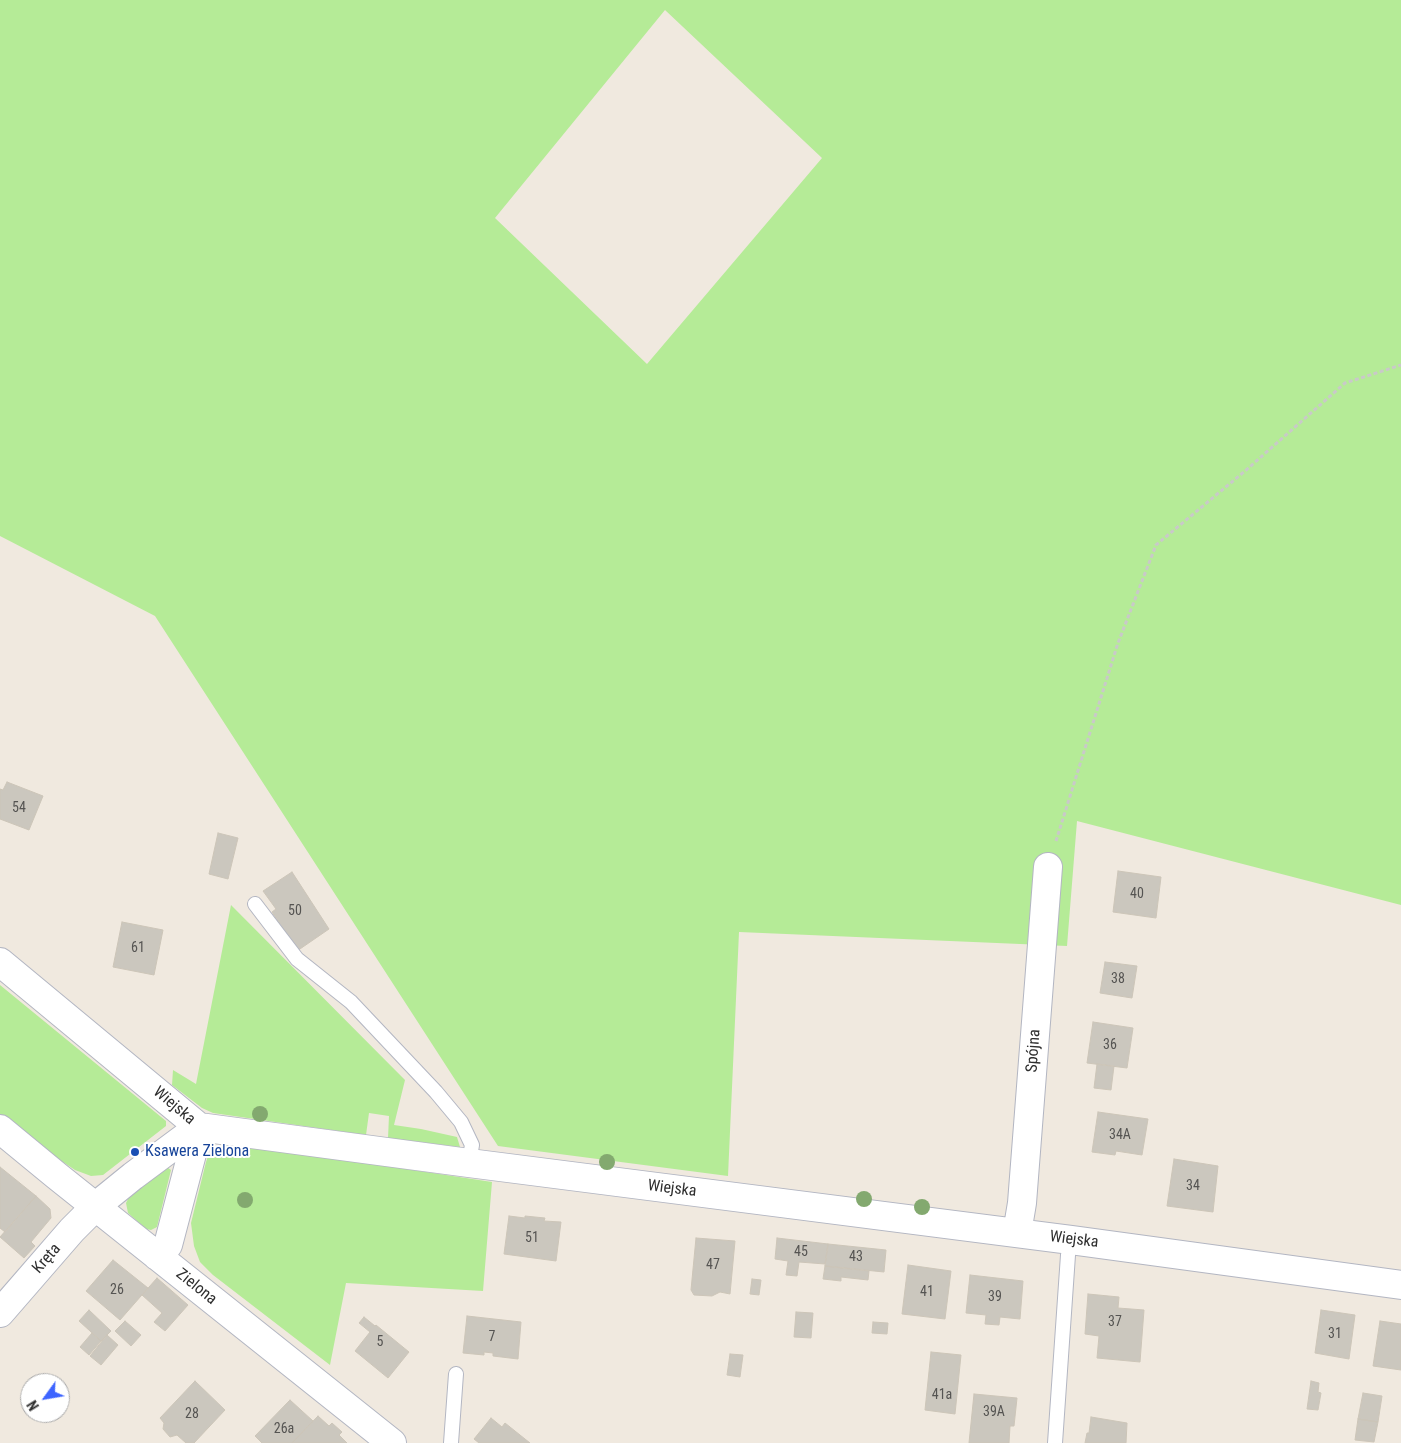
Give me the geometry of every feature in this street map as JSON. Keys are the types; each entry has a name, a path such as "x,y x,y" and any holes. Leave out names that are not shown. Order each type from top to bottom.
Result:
{"street":[{"name":"Spójna","path":"1017,1233 1022,1203 1048,867"},
{"name":"Wiejska","path":"0,962 199,1127 1071,1240 1401,1285"},
{"name":"Kręta","path":"0,1313 72,1230 96,1206 199,1127"},
{"path":"157,1256 168,1245 199,1127"},
{"name":"Zielona","path":"0,1129 392,1443"}],"lane":[{"path":"255,904 297,959 350,1002 462,1122 472,1145 469,1163"},
{"path":"1055,1443 1068,1255 1071,1240"},
{"path":"451,1443 456,1374"}],"path":[{"path":"1048,867 1118,643 1156,545 1245,471 1345,383 1401,365"}],"green space":[{"path":"0,0 1401,0 1401,905 1077,821 1067,946 739,932 728,1176 498,1146 155,616 0,536","holes":["665,10 822,158 647,364 495,218"]},
{"path":"231,905 405,1080 394,1125 457,1137 460,1147 388,1138 389,1116 369,1113 366,1135 213,1113 202,1108 172,1085 173,1070 196,1084"},
{"path":"0,985 166,1121 166,1126 103,1175 91,1176 75,1170 63,1162 58,1167 0,1119"},
{"path":"235,1143 492,1182 483,1291 346,1283 330,1365 213,1275 200,1262 194,1246 191,1223 206,1162 208,1156 216,1149"},
{"path":"167,1167 171,1170 157,1227 151,1230 146,1229 128,1213 126,1203 129,1197"}],"building":[{"path":"7,782 43,796 29,830 0,819 0,789 3,790"},
{"path":"218,833 238,838 228,879 209,874"},
{"path":"1118,871 1161,877 1156,918 1113,912"},
{"path":"292,872 329,929 297,951 272,912 276,909 263,891"},
{"path":"122,922 163,930 154,975 113,967"},
{"path":"1105,962 1137,966 1132,998 1100,993"},
{"path":"1093,1022 1133,1028 1127,1068 1087,1063"},
{"path":"1097,1064 1114,1066 1111,1090 1094,1088"},
{"path":"1098,1112 1148,1119 1142,1155 1116,1151 1115,1155 1092,1152"},
{"path":"1174,1159 1218,1166 1213,1212 1167,1206"},
{"path":"0,1167 36,1196 5,1232 0,1228"},
{"path":"36,1196 50,1209 51,1218 31,1242 35,1246 24,1258 0,1237"},
{"path":"509,1216 545,1218 544,1221 561,1222 556,1261 504,1254"},
{"path":"696,1238 735,1241 730,1294 720,1292 712,1296 694,1295 691,1290"},
{"path":"777,1238 828,1244 825,1264 799,1262 797,1276 786,1275 788,1261 775,1259"},
{"path":"828,1244 886,1250 884,1272 825,1266"},
{"path":"113,1260 148,1288 120,1320 86,1291"},
{"path":"908,1265 951,1271 945,1319 902,1314"},
{"path":"825,1266 869,1271 868,1280 841,1277 841,1281 823,1279"},
{"path":"970,1275 1023,1281 1020,1319 1000,1317 999,1325 985,1324 986,1315 966,1313"},
{"path":"157,1278 188,1305 165,1331 154,1322 162,1313 142,1295"},
{"path":"752,1279 761,1280 759,1295 750,1294"},
{"path":"1088,1294 1119,1297 1118,1308 1144,1310 1140,1362 1097,1358 1099,1336 1085,1334"},
{"path":"89,1310 111,1331 101,1341 79,1321"},
{"path":"1321,1310 1355,1315 1349,1359 1315,1353"},
{"path":"796,1312 813,1313 811,1338 794,1337"},
{"path":"467,1316 521,1322 518,1359 493,1356 493,1353 484,1352 484,1355 463,1353"},
{"path":"364,1317 409,1352 388,1378 355,1351 370,1332 359,1323"},
{"path":"125,1321 141,1335 131,1346 115,1331"},
{"path":"1380,1321 1401,1324 1401,1370 1373,1366"},
{"path":"873,1322 888,1323 887,1334 872,1333"},
{"path":"92,1333 101,1341 89,1355 80,1347"},
{"path":"107,1335 118,1345 101,1365 90,1356"},
{"path":"931,1352 961,1355 955,1414 925,1410"},
{"path":"730,1354 743,1355 740,1377 727,1375"},
{"path":"195,1381 225,1410 194,1443 186,1443 177,1435 170,1437 163,1429 164,1423 160,1418"},
{"path":"1311,1381 1319,1383 1318,1392 1321,1393 1318,1410 1307,1409"},
{"path":"1363,1393 1382,1396 1378,1422 1358,1419"},
{"path":"974,1394 1017,1398 1014,1426 1010,1426 1009,1443 969,1443"},
{"path":"290,1400 313,1421 292,1443 262,1443 255,1436"},
{"path":"318,1416 329,1426 332,1423 342,1432 339,1435 347,1443 292,1443"},
{"path":"1091,1417 1127,1423 1126,1443 1085,1443 1087,1433 1089,1433"},
{"path":"491,1418 502,1427 505,1423 530,1443 479,1443 474,1439"},
{"path":"1358,1419 1378,1422 1374,1442 1355,1440"}],"place":[{"name":"Ksawera Zielona","path":"135,1152"}]}
